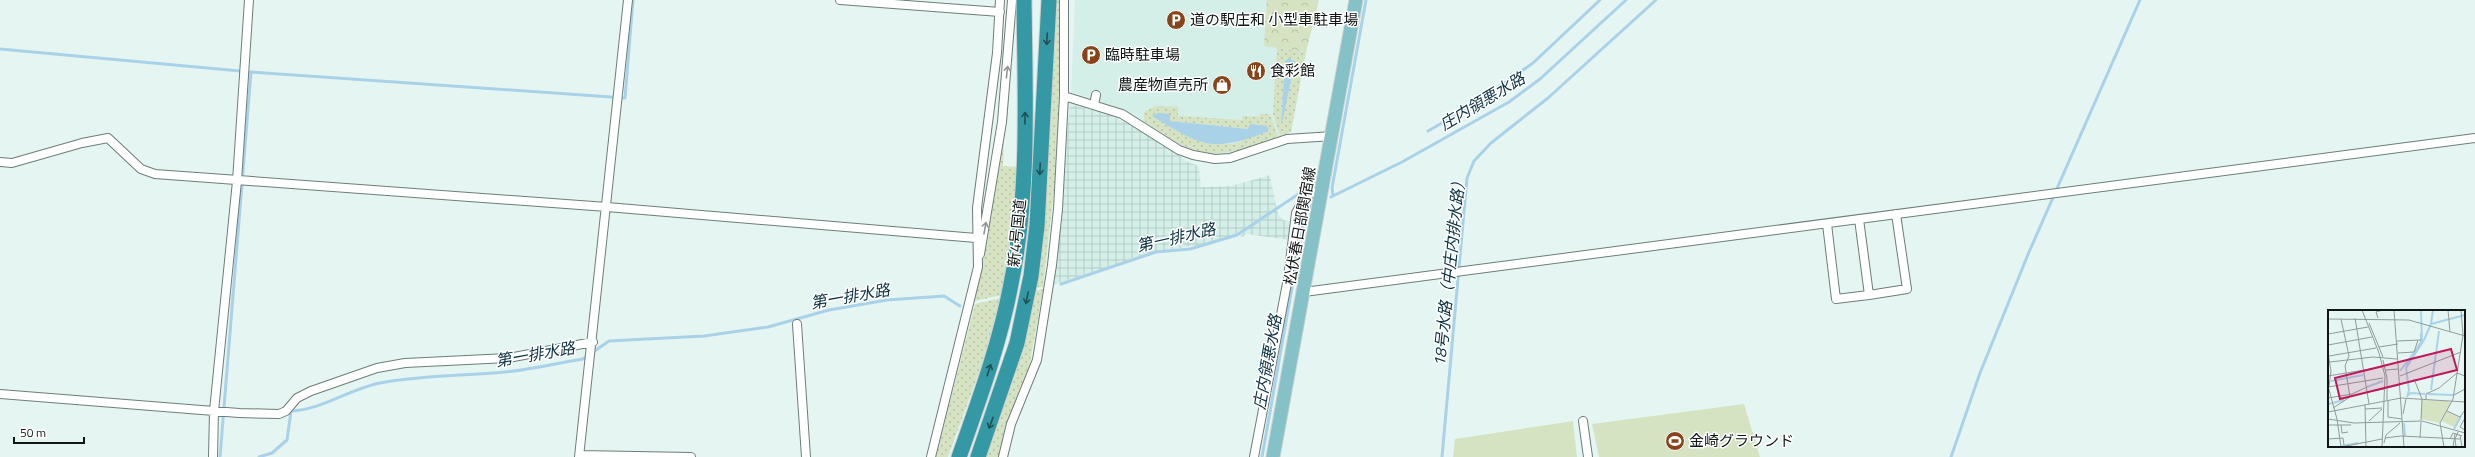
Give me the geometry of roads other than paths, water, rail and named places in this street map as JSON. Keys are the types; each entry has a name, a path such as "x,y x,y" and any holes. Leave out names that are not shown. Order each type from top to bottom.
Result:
{"highway":[{"name":"新4号国道","path":"959,457 997,346 1015,261 1024,167 1024,0"},
{"name":"新4号国道","path":"978,457 1017,343 1031,276 1037,226 1049,0"}],"main road":[{"name":"松伏春日部関宿線","path":"1273,457 1333,136 1356,0"}],"street":[{"path":"213,457 214,411 237,181 249,0"},
{"path":"628,0 580,456 691,457"},
{"path":"840,0 1000,12"},
{"path":"978,267 976,238 977,208 997,53 1000,0"},
{"path":"931,457 978,267 1002,122 1012,0"},
{"path":"1003,457 1011,424 1036,360 1052,265 1058,209 1064,96 1064,0"},
{"path":"1094,105 1096,95"},
{"path":"1064,96 1122,114 1179,150 1193,155 1216,159 1230,158 1286,139 1333,136"},
{"path":"0,162 12,163 82,143 108,138 141,169 155,174 607,207 976,238"},
{"path":"1304,292 2475,138"},
{"path":"1254,457 1288,278 1296,213 1305,197 1313,192 1322,193"},
{"path":"1827,224 1836,299 1868,295 1907,289 1896,214"},
{"path":"1859,219 1868,295"},
{"path":"797,324 806,457"},
{"path":"0,394 214,411 279,414 286,411 298,398 311,391 377,368 405,363 508,358 593,342"},
{"path":"1583,421 1588,457"}],"water":[{"path":"1289,58 1295,62 1281,124 1285,61"},
{"path":"1158,113 1170,114 1170,121 1248,129 1250,124 1267,126 1269,131 1234,142 1220,144 1208,143 1184,135 1152,116"}],"waterway":[{"path":"0,49 251,72 625,98 633,0"},
{"path":"1333,195 1332,188 1366,0"},
{"name":"第一排水路","path":"1428,131 1473,105 1533,63 1600,0"},
{"name":"庄内領悪水路","path":"1331,197 1402,162 1509,102 1540,79 1626,0"},
{"name":"18号水路（中庄内排水路）","path":"1442,457 1467,178 1474,161 1491,143 1548,98 1656,0"},
{"path":"1951,457 1980,373 2029,252 2140,0"},
{"path":"220,457 251,72"},
{"name":"第一排水路","path":"1061,284 1156,252 1190,249 1237,235 1309,187"},
{"name":"庄内領悪水路","path":"1262,457 1306,209 1313,205"},
{"name":"第一排水路","path":"593,352 609,341 704,336 768,327 829,310 887,300 944,296 960,306"},
{"name":"第一排水路","path":"259,457 272,453 287,440 291,411 314,407 369,386 411,378 524,370 583,359 588,355"}],"place":[{"name":"道の駅庄和 小型車駐車場","path":"1176,20"},
{"name":"臨時駐車場","path":"1091,55"},
{"name":"食彩館","path":"1256,71"},
{"name":"農産物直売所","path":"1222,85"},
{"name":"金崎グラウンド","path":"1675,441"}]}
